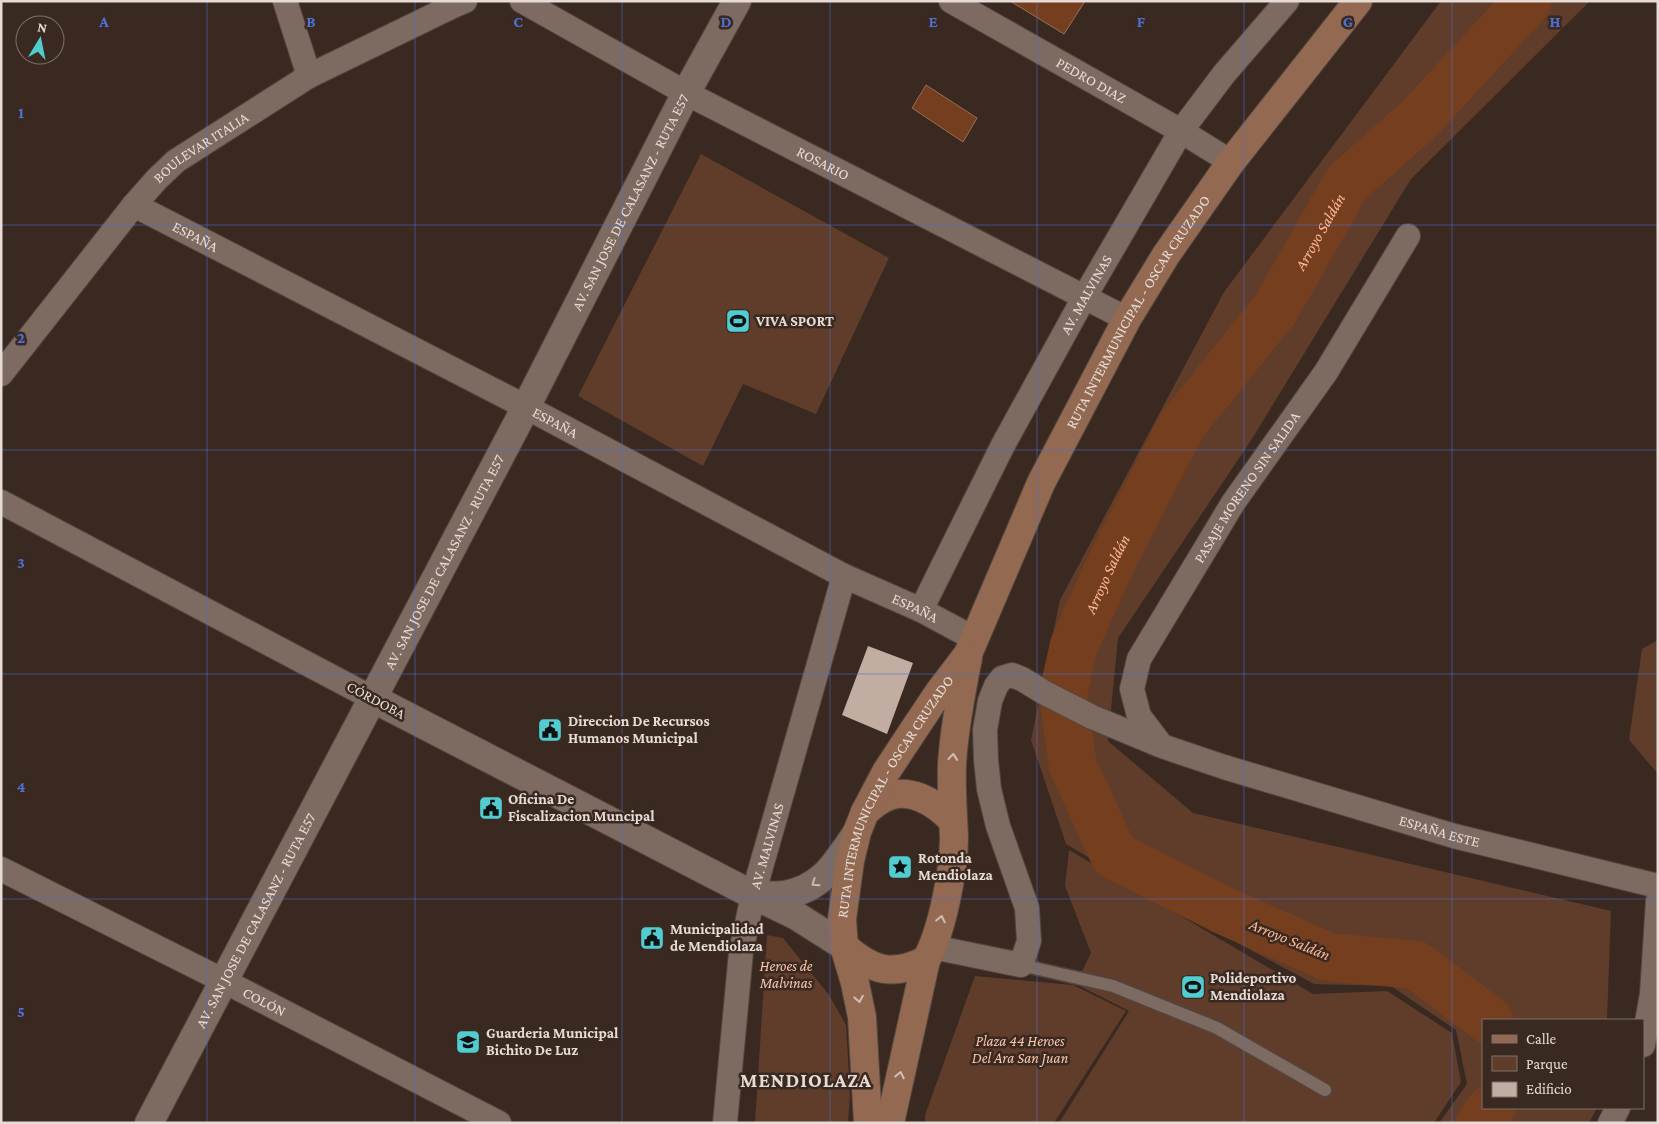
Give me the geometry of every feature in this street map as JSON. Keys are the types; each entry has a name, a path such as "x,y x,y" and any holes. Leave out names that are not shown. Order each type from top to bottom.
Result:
{"main road":[{"name":"RUTA INTERMUNICIPAL - OSCAR CRUZADO","path":"890,1123 930,953 944,909 953,856 952,766 955,732 972,646 1041,484 1127,319 1166,255 1231,162 1358,1"},
{"name":"RUTA INTERMUNICIPAL - OSCAR CRUZADO","path":"868,1123 862,1017 855,983 844,946 842,919 850,861 861,822 886,772 972,646"},
{"path":"861,822 881,800 896,794 912,794 928,800 942,809 953,822"},
{"path":"844,946 868,965 884,970 911,967 930,953"}],"street":[{"path":"285,1 309,76"},
{"name":"BOULEVAR ITALIA","path":"1,374 134,205 157,179 176,162 309,76 465,1"},
{"name":"ROSARIO","path":"522,1 686,93 1127,319"},
{"name":"AV. SAN JOSE DE CALASANZ - RUTA E57","path":"149,1123 526,407 686,93 737,1"},
{"name":"PEDRO DIAZ","path":"951,1 1181,131 1231,162"},
{"name":"AV. MALVINAS","path":"921,610 1003,446 1085,296 1181,131 1224,74 1287,1"},
{"name":"ESPAÑA","path":"134,205 526,407 844,576 921,610 972,646"},
{"name":"PASAJE MORENO SIN SALIDA","path":"1162,746 1139,716 1132,689 1139,658 1232,503 1326,372 1408,236"},
{"name":"CÓRDOBA","path":"1,502 372,698 795,915 844,946"},
{"name":"AV. MALVINAS","path":"725,1123 741,952 753,895 844,576"},
{"name":"ESPAÑA ESTE","path":"1021,965 1029,941 1027,908 998,826 989,789 985,730 990,701 996,686 1002,678 1012,675 1092,717 1162,746 1224,767 1454,836 1658,886"},
{"path":"753,895 783,895 804,890 819,882 834,866 861,822"},
{"name":"COLÓN","path":"1,869 224,980 499,1123"},
{"path":"1644,1039 1652,994 1658,901"},
{"path":"930,953 1021,965"},
{"path":"1610,1123 1617,1109"}],"lane":[{"path":"1021,965 1113,986 1217,1028 1325,1090"}],"green space":[{"path":"1441,1 1590,1 1411,179 1250,442 1118,638 1108,741 1193,813 1611,911 1607,1019 1482,1019 1482,1109 1596,1109 1589,1123 1439,1123 1467,1084 1456,1030 1391,986 1314,984 1180,912 1066,844 1031,740 1060,600 1224,292"},
{"name":"VIVA SPORT","path":"701,154 889,258 816,414 743,384 703,466 578,396"},
{"path":"1658,640 1658,774 1629,740 1642,649"},
{"name":"Polideportivo Mendiolaza","path":"1069,850 1313,994 1387,991 1452,1033 1461,1082 1434,1123 1059,1123 1129,1011 1076,984 1091,953 1065,886"},
{"name":"Heroes de Malvinas","path":"767,935 783,938 829,995 846,1025 850,1094 848,1123 755,1123"},
{"name":"Plaza 44 Heroes Del Ara San Juan","path":"975,976 1073,985 1126,1011 1054,1123 925,1123 925,1115"}],"shaded area":[{"path":"1010,1 1085,1 1064,34"},
{"path":"926,85 977,118 963,142 912,108"}],"building":[{"path":"868,646 913,663 887,734 842,715"}],"waterway":[{"name":"Arroyo Saldán","path":"1488,1019 1416,965 1328,957 1223,910 1114,855 1073,766 1063,694 1074,645 1113,559 1182,425 1276,308 1347,183 1419,119 1528,1"},
{"name":"Arroyo Saldán","path":"1480,1123 1490,1109"}],"place":[{"name":"VIVA SPORT","path":"738,321"},
{"name":"Direccion De Recursos Humanos Municipal","path":"550,730"},
{"name":"Oficina De Fiscalizacion Muncipal","path":"491,808"},
{"name":"Rotonda Mendiolaza","path":"900,867"},
{"name":"Municipalidad de Mendiolaza","path":"652,938"},
{"name":"Polideportivo Mendiolaza","path":"1193,987"},
{"name":"Guarderia Municipal Bichito De Luz","path":"468,1042"}],"district":[{"name":"MENDIOLAZA","path":"806,1080"}]}
